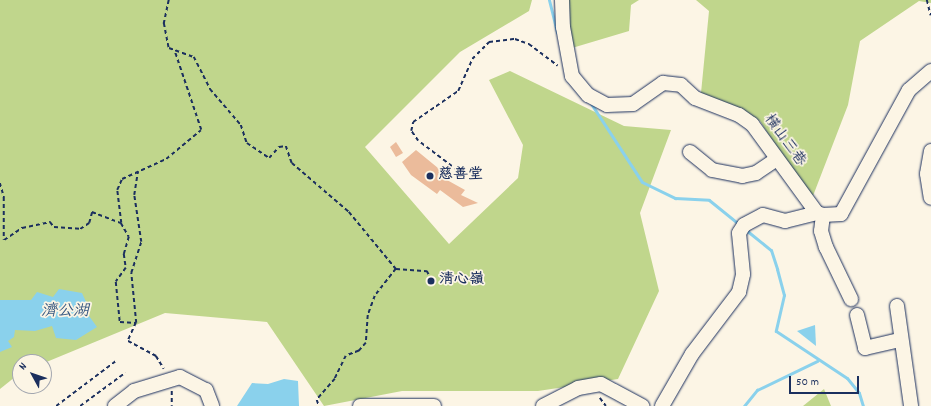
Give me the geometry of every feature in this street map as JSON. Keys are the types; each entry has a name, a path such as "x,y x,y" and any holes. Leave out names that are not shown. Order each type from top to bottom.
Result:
{"lane":[{"name":"橫山三巷","path":"562,0 563,27 572,76 588,95 607,105 633,104 662,82 681,85 695,98 745,118 758,129 777,159 820,214"},
{"path":"662,406 692,354 739,292 743,274 742,229 763,215 785,221 820,214 841,214 909,90 931,71"},
{"path":"931,151 927,174 931,198"},
{"path":"690,152 712,170 742,176 756,173 777,159"},
{"path":"820,214 820,231 851,299"},
{"path":"896,306 911,406"},
{"path":"857,315 865,348 901,340"},
{"path":"115,406 134,391 180,377 193,381 206,390 212,406"},
{"path":"543,406 578,388 601,384 642,406"},
{"path":"360,406 434,406"}],"path":[{"path":"136,322 120,322 116,282 126,268 124,254 129,237 121,223 117,190 122,179 166,159 201,130 174,50 165,37 169,0"},
{"path":"927,0 931,16"},
{"path":"463,175 428,151 411,131 413,122 458,91 478,51 489,42 515,39 529,44 572,76"},
{"path":"174,50 194,57 210,90 241,125 247,143 269,158 279,147 286,146 292,163 349,212 396,269 427,271 432,281"},
{"path":"138,171 134,195 141,242 131,272 136,322 128,341 156,356 170,381 172,406"},
{"path":"0,183 4,197 4,240"},
{"path":"0,239 4,240 22,228 50,222 54,227 80,229 89,223 92,212 121,223"},
{"path":"319,406 317,400 335,379 346,356 359,351 366,343 368,315 375,296 396,269"},
{"path":"56,406 117,360"},
{"path":"80,406 125,373"}],"green space":[{"path":"0,0 532,0 529,11 460,52 365,147 449,244 518,178 523,145 489,80 510,71 624,126 671,130 640,213 659,291 618,379 538,391 402,391 324,406 267,322 165,313 52,360 52,354 12,354 12,379 0,389"},
{"path":"566,0 639,0 631,5 629,31 572,48"},
{"path":"696,0 931,0 931,3 919,1 860,41 848,105 811,201 760,121 701,93 709,11"},
{"path":"824,389 831,406 803,406"}],"water":[{"name":"濟公湖","path":"59,289 82,293 87,304 84,309 97,327 76,340 56,338 52,326 35,331 15,330 14,337 8,341 12,347 0,352 0,300 31,300 37,292 53,297"},
{"path":"815,325 816,346 797,331"},
{"path":"284,379 298,381 299,406 237,406 252,383 268,384"}],"building":[{"path":"396,142 403,153 396,157 390,147"},
{"path":"416,150 449,177 447,180 465,190 461,195 478,203 463,207 440,190 437,194 411,175 402,162"}],"waterway":[{"path":"549,0 557,33"},
{"path":"590,102 642,182 675,198 709,200 740,225"},
{"path":"746,230 771,250 777,269 784,295 776,331 847,378 859,393 863,406"},
{"path":"744,406 757,390 817,361"}],"place":[{"name":"慈善堂","path":"430,176"},
{"name":"清心嶺","path":"431,281"}]}
